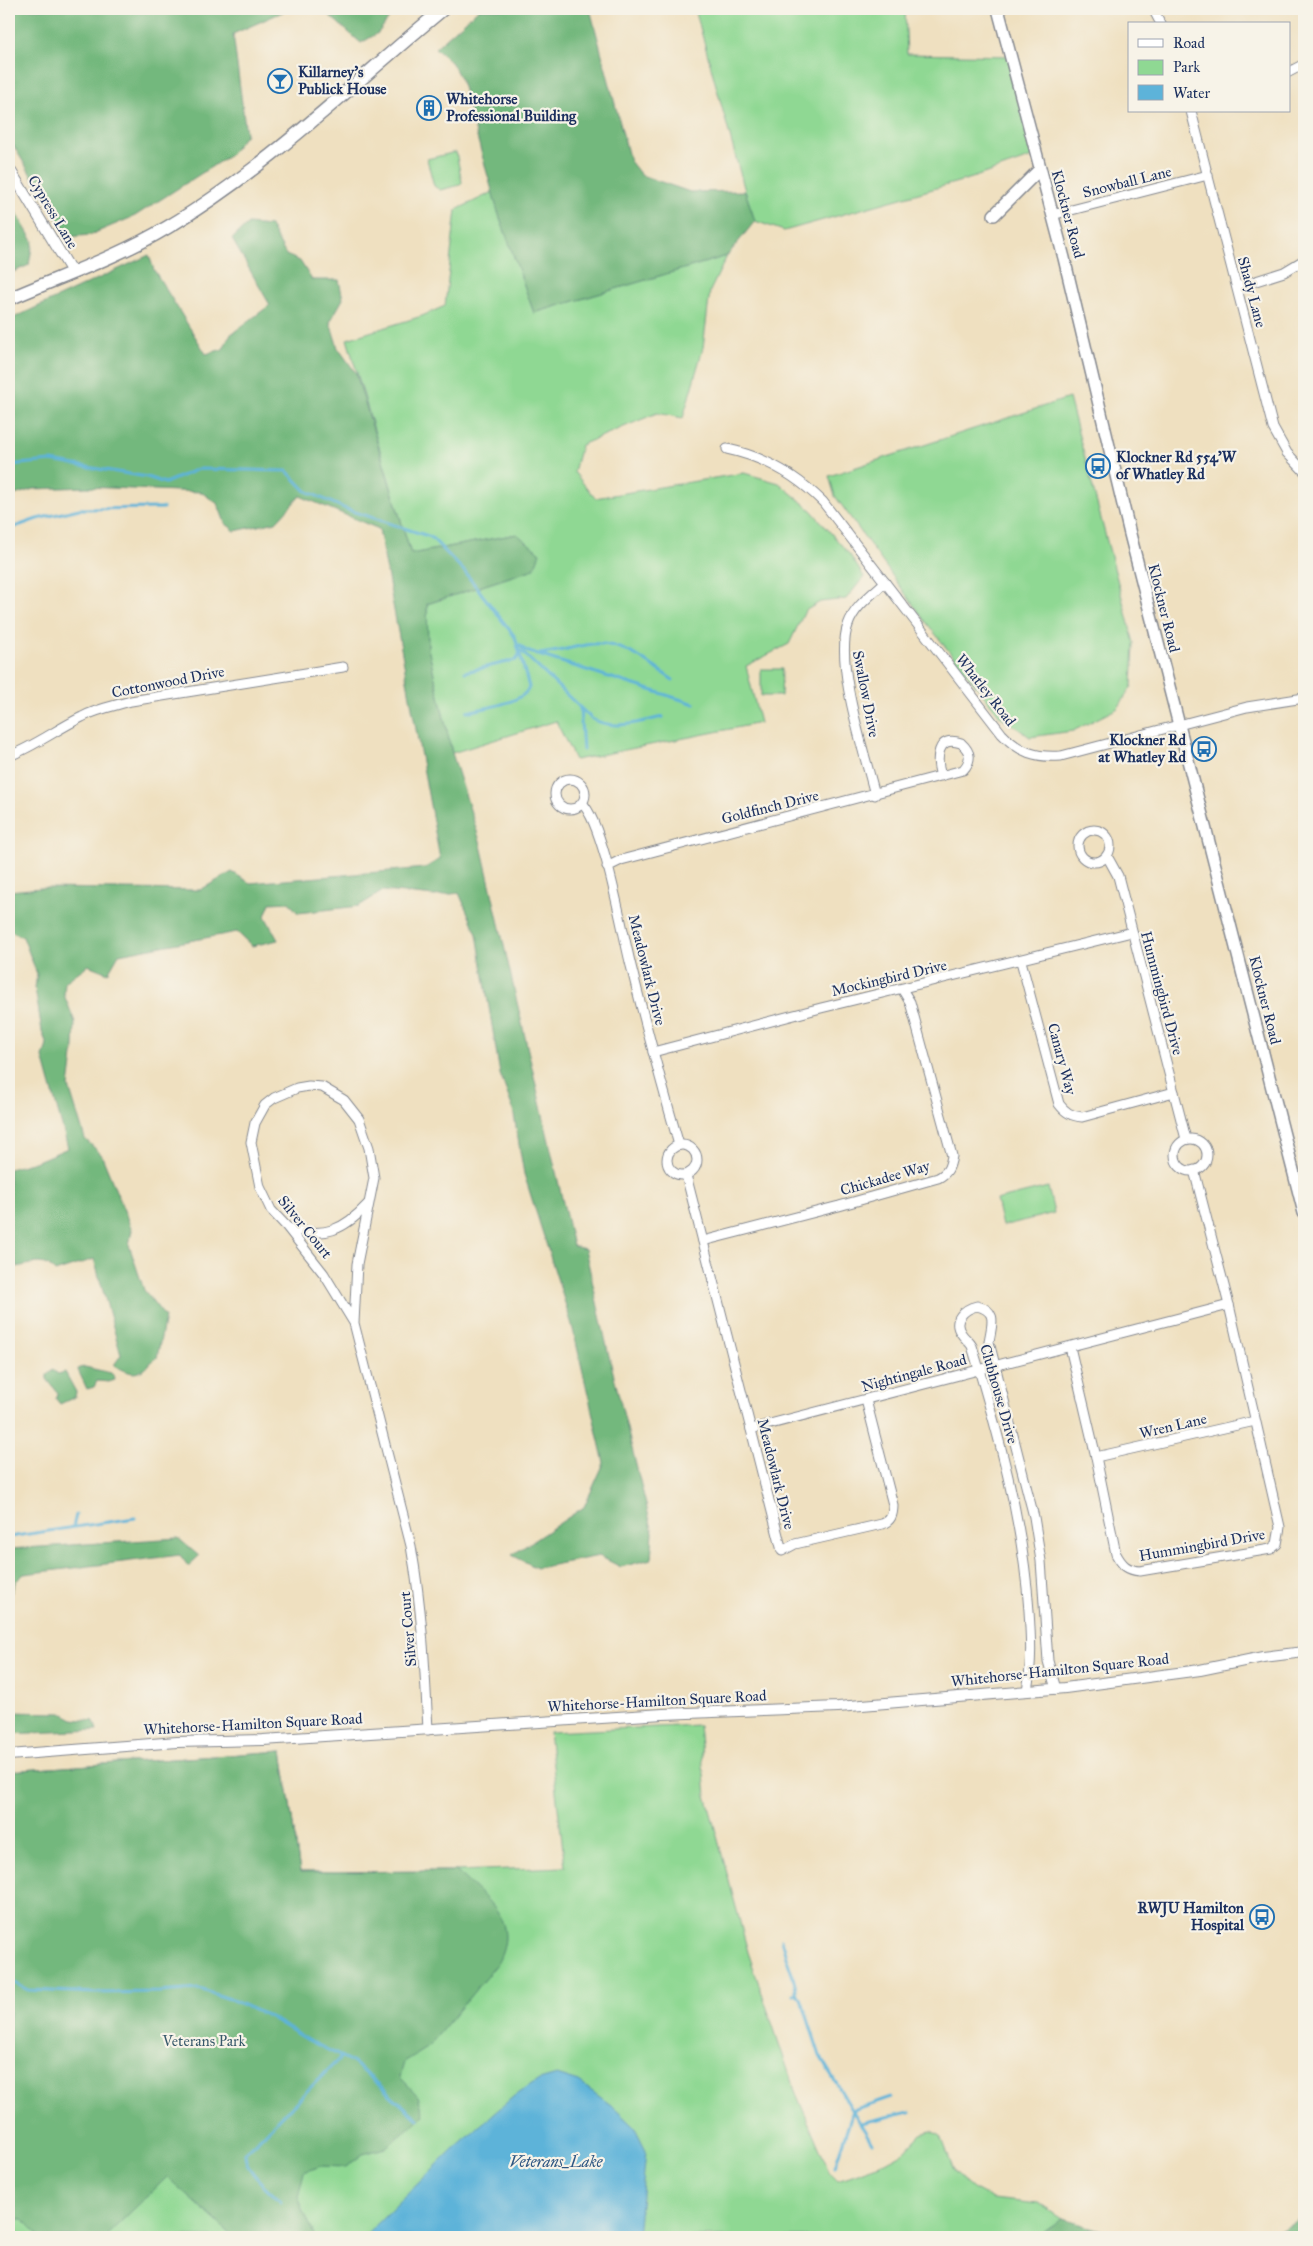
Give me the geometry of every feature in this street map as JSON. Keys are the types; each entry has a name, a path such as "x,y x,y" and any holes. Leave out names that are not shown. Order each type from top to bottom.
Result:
{"main road":[{"path":"9,299 132,248 241,180 276,153 325,108 444,9"},
{"name":"Klockner Road","path":"998,9 1052,215 1178,724 1302,1197 1304,1213"},
{"path":"994,215 1040,169"}],"street":[{"path":"1154,9 1160,22"},
{"path":"1290,71 1304,64"},
{"name":"Shady Lane","path":"1191,112 1274,428 1287,453 1304,471"},
{"name":"Cypress Lane","path":"9,168 72,272"},
{"name":"Snowball Lane","path":"1052,215 1208,175"},
{"path":"1237,287 1284,272 1304,260"},
{"name":"Whatley Road","path":"727,449 756,456 784,471 810,489 823,502 1002,734 1013,746 1024,752 1048,757 1061,756 1178,724 1247,708 1304,698"},
{"name":"Swallow Drive","path":"874,795 847,680 843,647 848,624 855,612 885,582"},
{"name":"Cottonwood Drive","path":"9,756 24,750 84,716 131,701 343,667"},
{"name":"Goldfinch Drive","path":"608,868 621,860 941,776"},
{"name":"Meadowlark Drive","path":"582,803 593,818 608,868 653,1052 679,1146"},
{"name":"Hummingbird Drive","path":"1107,856 1118,876 1186,1139"},
{"name":"Mockingbird Drive","path":"653,1052 1132,932"},
{"name":"Canary Way","path":"1021,961 1059,1104 1063,1109 1069,1114 1082,1116 1174,1092"},
{"name":"Chickadee Way","path":"703,1241 840,1206 938,1178 946,1174 952,1156 910,1002 902,989"},
{"name":"Silver Court","path":"354,1323 357,1264 368,1204 373,1189 372,1164 365,1132 352,1109 333,1092 322,1087 309,1086 297,1088 274,1098 265,1105 255,1123 251,1142 260,1187 271,1210 324,1274 354,1323 411,1546 422,1618 428,1730"},
{"path":"1191,1138 1201,1142 1207,1151 1206,1161 1194,1170 1184,1169 1175,1156 1178,1146 1186,1139 1191,1138"},
{"path":"679,1146 688,1146 697,1157 694,1170 686,1175 676,1174 668,1164 668,1154 679,1146"},
{"name":"Hummingbird Drive","path":"1070,1347 1096,1457 1116,1554 1121,1564 1130,1570 1140,1571 1271,1548 1277,1544 1280,1527 1229,1305 1194,1170"},
{"name":"Meadowlark Drive","path":"686,1175 782,1551 795,1544 882,1524 888,1522 892,1516 892,1505 866,1400"},
{"path":"287,1227 311,1233 336,1230 346,1225 368,1204"},
{"name":"Nightingale Road","path":"751,1429 1229,1305"},
{"name":"Clubhouse Drive","path":"1028,1691 1032,1662 1026,1579 1014,1504 980,1370 972,1346 958,1326 959,1318 964,1311 970,1308 983,1308 993,1320 990,1342 1034,1517 1046,1618 1048,1661 1056,1689"},
{"name":"Wren Lane","path":"1096,1457 1255,1421"},
{"path":"1026,1579 1042,1578"},
{"path":"1029,1620 1046,1618"},
{"name":"Whitehorse-Hamilton Square Road","path":"9,1755 177,1742 263,1740 679,1714 838,1707 1056,1689 1200,1670 1304,1652"}],"green space":[{"path":"9,9 289,9 233,34 246,134 230,155 135,216 90,235 68,237 9,138"},
{"path":"322,9 390,9 393,13 378,33 361,43"},
{"path":"479,9 590,9 630,161 641,175 690,192 745,191 755,221 727,256 534,313 498,212 461,80 452,63 435,48"},
{"path":"695,9 905,9 907,54 1013,56 1038,155 972,178 784,231 755,221"},
{"path":"456,152 462,182 460,185 440,190 434,186 427,159"},
{"path":"493,192 498,212 534,313 727,256 710,291 703,348 683,418 657,413 581,445 574,472 595,498 744,473 779,483 811,510 850,555 864,577 846,599 820,602 805,611 789,644 746,666 760,723 575,760 556,721 452,753 428,648 427,604 534,569 517,534 411,554 347,339 422,316 445,306 456,210"},
{"path":"9,201 33,241 29,265 9,274"},
{"path":"248,224 270,226 286,255 300,261 312,280 339,280 343,299 330,322 338,348 356,373 411,554 517,534 540,553 534,569 427,604 428,648 452,753 480,841 573,1246 585,1249 609,1356 653,1533 651,1559 621,1567 599,1556 537,1568 512,1555 584,1507 604,1463 572,1325 524,1174 513,1109 500,1074 477,934 459,893 435,896 383,891 359,906 298,913 289,902 270,903 265,916 278,940 252,946 237,932 119,954 108,973 88,965 65,982 64,995 75,1022 69,1087 85,1139 101,1154 132,1230 129,1245 144,1290 165,1317 157,1358 143,1370 136,1373 125,1371 114,1365 121,1355 94,1259 55,1272 42,1263 17,1267 9,1240 9,1169 35,1162 68,1148 43,1057 47,1045 42,1031 35,988 37,974 23,937 9,930 9,891 41,888 200,890 232,872 250,883 425,868 440,859 379,529 300,496 276,522 235,531 225,523 218,504 201,492 87,487 33,489 9,497 9,320 149,255 154,270 206,354 223,349 230,335 270,305 232,239"},
{"path":"1069,398 1134,643 1132,686 1118,708 1073,731 1030,737 1000,716 922,617 835,496 829,476"},
{"path":"761,669 782,669 781,696 761,696"},
{"path":"1048,1187 1054,1213 1002,1226 996,1200"},
{"path":"85,1367 111,1373 115,1380 109,1382 97,1381 94,1387 87,1389 78,1370"},
{"path":"53,1370 58,1374 65,1372 76,1392 75,1397 60,1404 56,1399 58,1393 47,1379 47,1375"},
{"path":"178,1538 199,1556 188,1566 180,1555 24,1574 16,1581 9,1598 9,1549"},
{"path":"9,1712 62,1713 73,1719 94,1721 97,1730 9,1734"},
{"name":"Veterans Park","path":"699,1725 706,1795 748,1952 795,2091 830,2173 837,2180 880,2165 904,2152 921,2134 931,2131 941,2136 955,2173 973,2189 992,2199 1039,2204 1062,2219 1125,2237 9,2237 9,1771 282,1751 300,1872 456,1871 565,1867 549,1732"},
{"path":"282,1751 300,1872 456,1871 488,1901 502,1922 505,1935 503,1948 497,1964 428,2047 404,2062 400,2077 418,2096 424,2115 385,2148 363,2154 346,2167 321,2166 304,2172 298,2197 315,2237 234,2237 167,2177 105,2237 41,2237 23,2219 9,2219 9,1771"},
{"path":"1304,2217 1304,2237 1268,2237"},
{"path":"1062,2219 1125,2237 1035,2237"}],"water":[{"name":"Veterans_Lake","path":"557,2075 579,2082 611,2105 634,2127 646,2151 638,2237 364,2237 452,2150 514,2096 536,2081"}],"waterway":[{"path":"9,465 51,461 147,477 165,483 198,469 287,471 306,491 346,509 431,537 464,571 515,637 529,687 526,693 512,701 467,712"},
{"path":"9,529 37,519 79,509 163,508"},
{"path":"539,654 592,644 614,646 635,655 673,680"},
{"path":"519,645 526,651 695,704"},
{"path":"465,672 516,660 521,651 592,719 601,723 618,725 663,717"},
{"path":"580,708 583,750"},
{"path":"73,1527 76,1515"},
{"path":"9,1537 135,1518"},
{"path":"781,1939 795,1983 796,1993"},
{"path":"9,1980 28,1990 95,1993 199,1989 230,1999 270,2017 308,2040 354,2063 418,2119"},
{"path":"794,1994 796,1993 801,1998 820,2056 872,2143"},
{"path":"281,2202 253,2173 246,2160 245,2153 341,2057"},
{"path":"835,2166 853,2110 891,2097"},
{"path":"861,2123 909,2112"}],"place":[{"name":"Killarney's Publick House","path":"280,81"},
{"name":"Whitehorse Professional Building","path":"429,108"},
{"name":"Klockner Rd 554'W of Whatley Rd","path":"1098,466"},
{"name":"Klockner Rd at Whatley Rd","path":"1204,749"},
{"name":"RWJU Hamilton Hospital","path":"1262,1917"}]}
